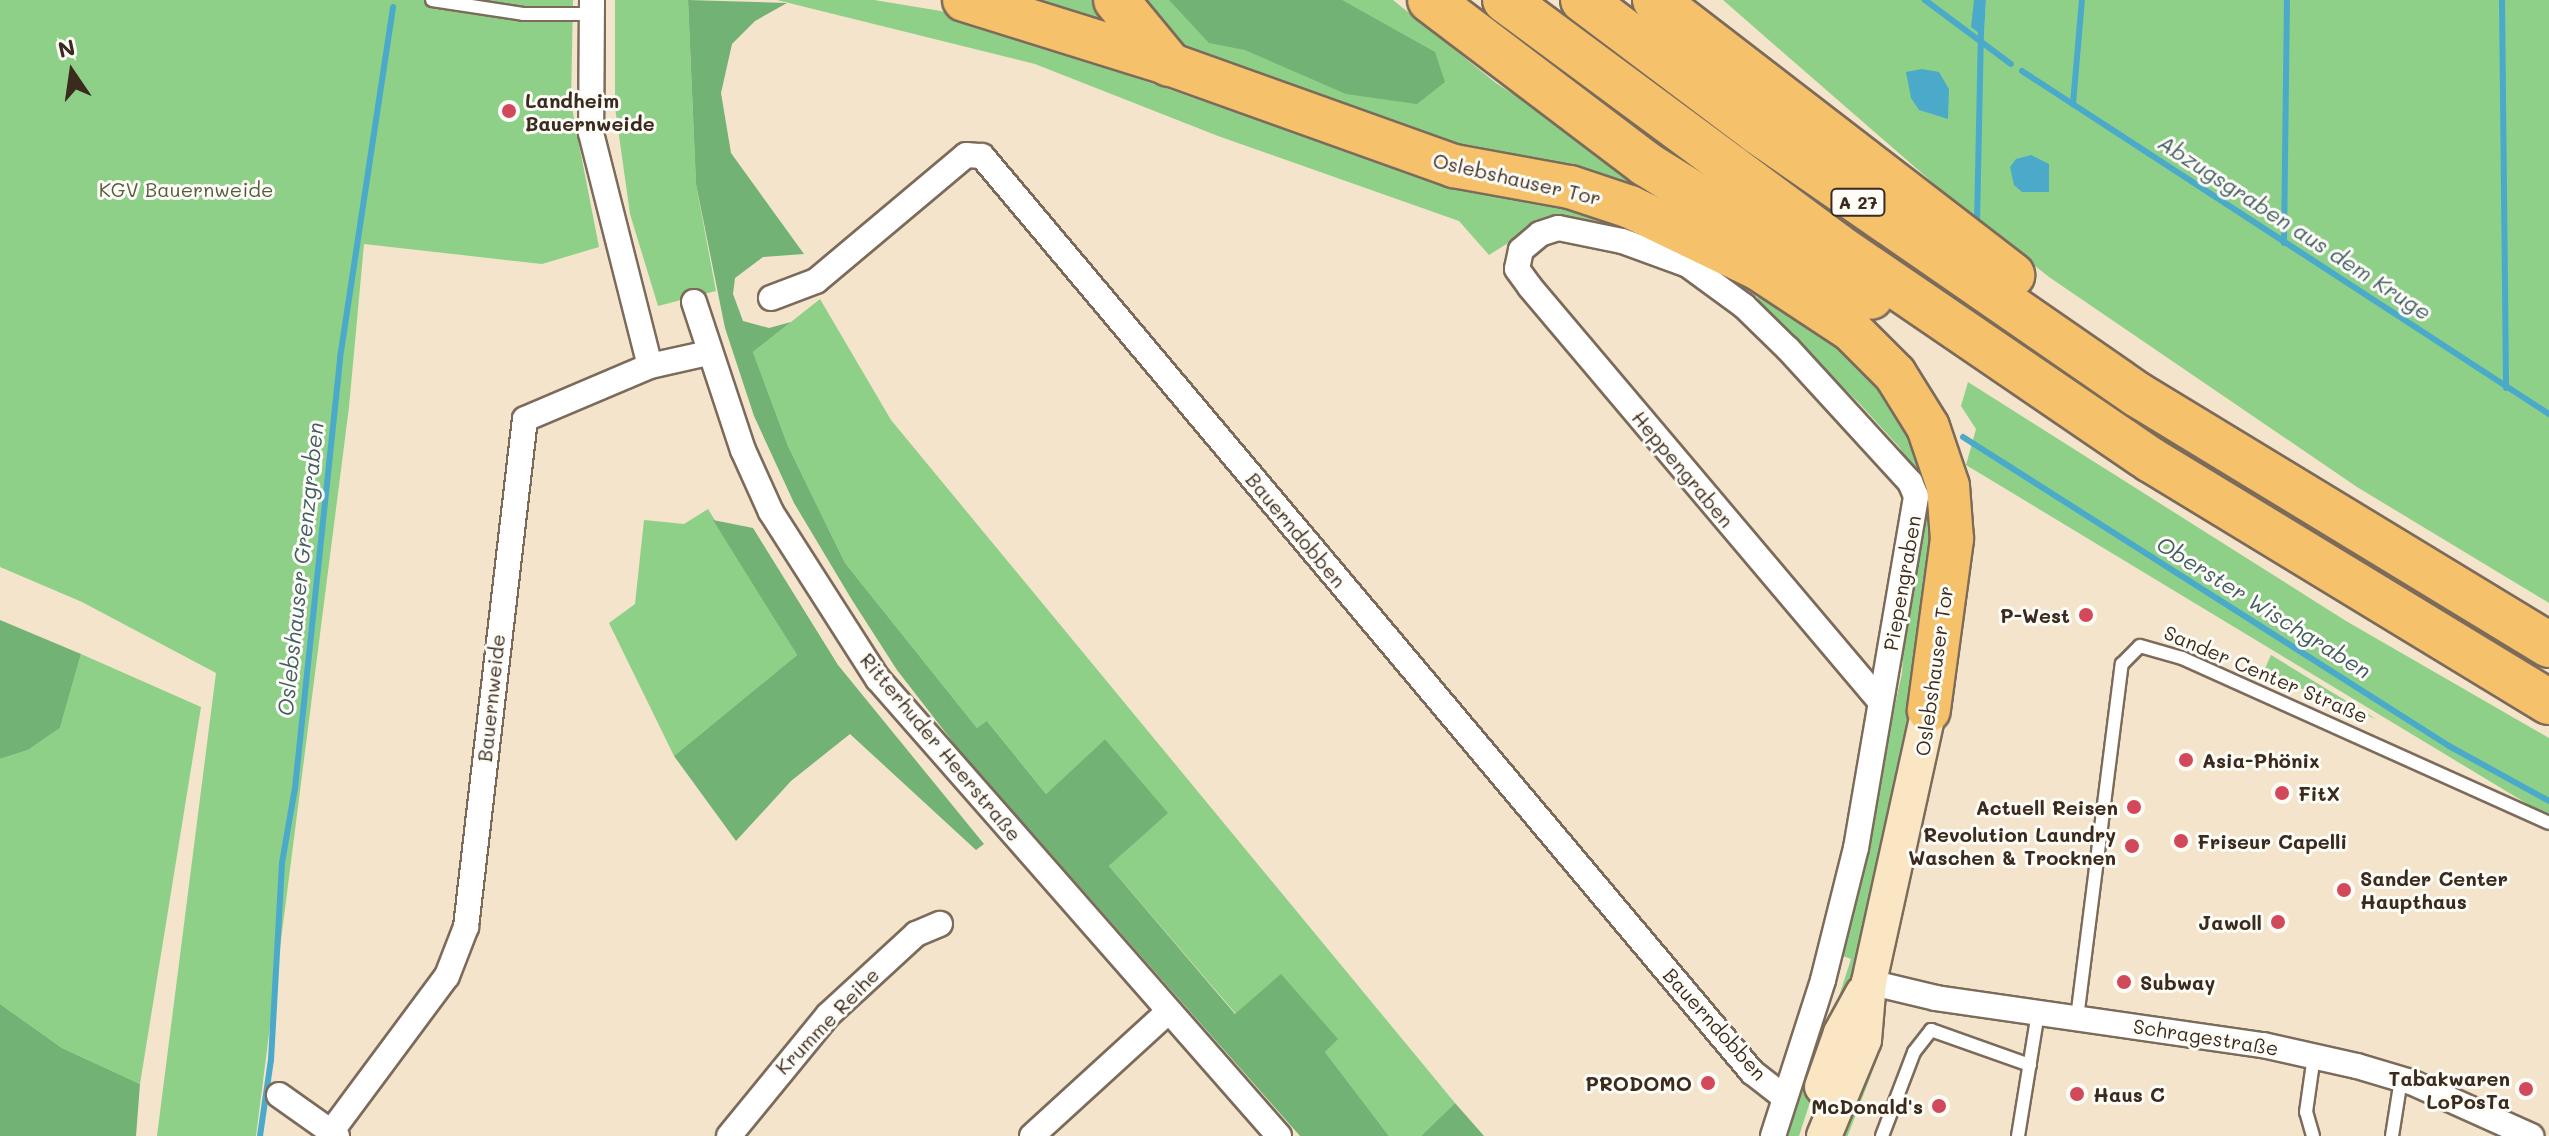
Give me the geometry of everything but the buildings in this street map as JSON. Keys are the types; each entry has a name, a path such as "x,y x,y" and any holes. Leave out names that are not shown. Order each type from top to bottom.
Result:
{"highway":[{"path":"1116,0 1169,64"},
{"path":"1430,0 1646,164 1845,285 1990,351"},
{"name":"A 27","path":"1505,0 1825,237 2151,460 2549,702"},
{"name":"A 27","path":"1583,0 1758,132 2139,394 2549,645"},
{"path":"1655,0 2031,289 2139,394"},
{"name":"Oslebshauser Tor","path":"970,1 1169,64 1454,166 1570,187 1630,207 1757,268 1851,330 1895,374 1928,427 1948,486 1952,539 1929,710"}],"main road":[{"name":"Oslebshauser Tor","path":"1824,1136 1864,1040 1869,982 1929,710"},
{"name":"Oslebshauser Tor","path":"1811,1136 1841,1033 1869,982"}],"street":[{"path":"591,7 591,133 650,366"},
{"name":"Bauerndobben","path":"771,298 816,281 966,155 982,156 1752,1072 1784,1097"},
{"name":"Piepengraben","path":"1540,234 1558,228 1622,241 1688,265 1744,306 1910,482 1916,508 1856,848 1823,980 1773,1136"},
{"name":"Heppengraben","path":"1540,234 1521,250 1517,269 1530,287 1880,701"},
{"name":"Ritterhuder Heerstraße","path":"694,302 708,353 771,512 878,679 1279,1136"},
{"name":"Bauernweide","path":"334,1134 447,976 466,927 525,419 650,366 708,353"},
{"name":"Krumme Reihe","path":"729,1136 828,1015 916,934 940,924"},
{"name":"Schragestraße","path":"1869,982 2038,1013 2314,1056 2401,1079 2531,1136"},
{"path":"1032,1136 1169,1011"},
{"path":"279,1095 334,1134"}],"lane":[{"path":"432,0 523,14 591,7"},
{"name":"Sander Center Straße","path":"2077,1018 2122,664 2140,646 2182,658 2549,823"},
{"path":"2018,1136 2038,1013"},
{"path":"1882,1136 1914,1052 1931,1030 2030,1065"},
{"path":"2313,1136 2306,1112 2314,1056"},
{"path":"2392,1136 2401,1079"}],"green space":[{"name":"KGV Bauernweide","path":"0,0 573,0 571,103 599,247 542,264 364,244 349,407 256,1136 157,1136 216,673 82,602 0,567"},
{"path":"615,0 688,0 696,184 716,291 658,306 630,214 615,107"},
{"path":"688,0 787,3 755,21 732,44 721,93 731,153 804,254 763,257 735,278 733,294 743,321 769,328 791,322 753,352 788,446 845,563 977,728 987,721 1046,794 1105,739 1168,813 1109,866 1235,1014 1281,974 1338,1039 1325,1052 1389,1136 1300,1136 959,750 897,670 852,600 794,503 754,416 725,328 696,184"},
{"path":"777,0 874,0 941,11 1450,186 1563,197 1740,274 1871,369 1912,433 1934,505 1930,627 1867,925 1837,1020 1832,1018 1851,959 1840,955 1902,673 1915,475 1900,448 1859,403 1760,306 1756,291 1703,260 1548,218 1489,255 1459,221 1218,136 1035,64"},
{"path":"1018,0 1104,0 1138,40"},
{"path":"1135,0 1393,0 1496,83 1756,250 1465,151 1185,47 1153,25"},
{"path":"1169,0 1342,0 1435,52 1445,82 1417,104 1346,94 1245,50 1209,43"},
{"path":"1723,0 1974,0 1974,23 1984,36 1986,0 2549,0 2549,603 2357,487 2049,277 1955,202"},
{"path":"820,299 891,420 1455,1103 1421,1136 1389,1136 1325,1052 1337,1039 1281,975 1236,1014 1109,866 1167,813 1105,739 1046,794 988,722 977,728 845,563 788,446 753,352"},
{"path":"1968,382 2346,621 2549,738 2549,817 1966,465 1976,429 1961,406"},
{"path":"708,509 797,655 674,756 609,623 635,604 644,520 684,524"},
{"path":"713,520 753,528 838,665 984,844 976,850 850,734 791,781 736,841 674,756 797,655"},
{"path":"0,620 81,654 60,728 28,750 0,759"},
{"path":"81,654 201,707 140,1084 62,1048 0,1004 0,759 28,750 60,728"},
{"path":"2271,655 2376,719 2263,673"},
{"path":"1830,987 1835,988 1822,1024 1831,1037 1799,1136 1782,1136"},
{"path":"0,1004 62,1048 140,1084 136,1136 0,1136"},
{"path":"1871,1050 1879,1053 1848,1136 1838,1136"},
{"path":"1455,1103 1484,1136 1421,1136"}],"water":[{"path":"1974,0 1986,0 1984,37 1971,27"},
{"path":"1922,69 1939,72 1949,89 1948,119 1919,110 1911,98 1906,72"},
{"path":"2031,155 2049,164 2049,192 2022,192 2014,185 2010,167 2016,159"}],"waterway":[{"path":"1925,0 2011,64"},
{"path":"2073,104 2082,0"},
{"path":"2284,243 2287,0"},
{"path":"2502,0 2506,388"},
{"name":"Oslebshauser Grenzgraben","path":"260,1136 271,1060 282,863 295,788 340,358 393,7"},
{"path":"1977,222 1981,29"},
{"name":"Abzugsgraben aus dem Kruge","path":"2022,71 2549,414"},
{"name":"Oberster Wischgraben","path":"1963,437 2449,746 2549,801"}],"place":[{"name":"Landheim Bauernweide","path":"509,111"},
{"name":"P-West","path":"2086,615"},
{"name":"Asia-Phönix","path":"2186,760"},
{"name":"FitX","path":"2282,793"},
{"name":"Actuell Reisen","path":"2134,807"},
{"name":"Friseur Capelli","path":"2181,841"},
{"name":"Revolution Laundry Waschen & Trocknen","path":"2132,846"},
{"name":"Sander Center Haupthaus","path":"2344,890"},
{"name":"Jawoll","path":"2278,922"},
{"name":"Subway","path":"2124,982"},
{"name":"PRODOMO","path":"1708,1083"},
{"name":"Tabakwaren LoPosTa","path":"2526,1089"},
{"name":"Haus C","path":"2077,1094"},
{"name":"McDonald's","path":"1939,1106"}]}
